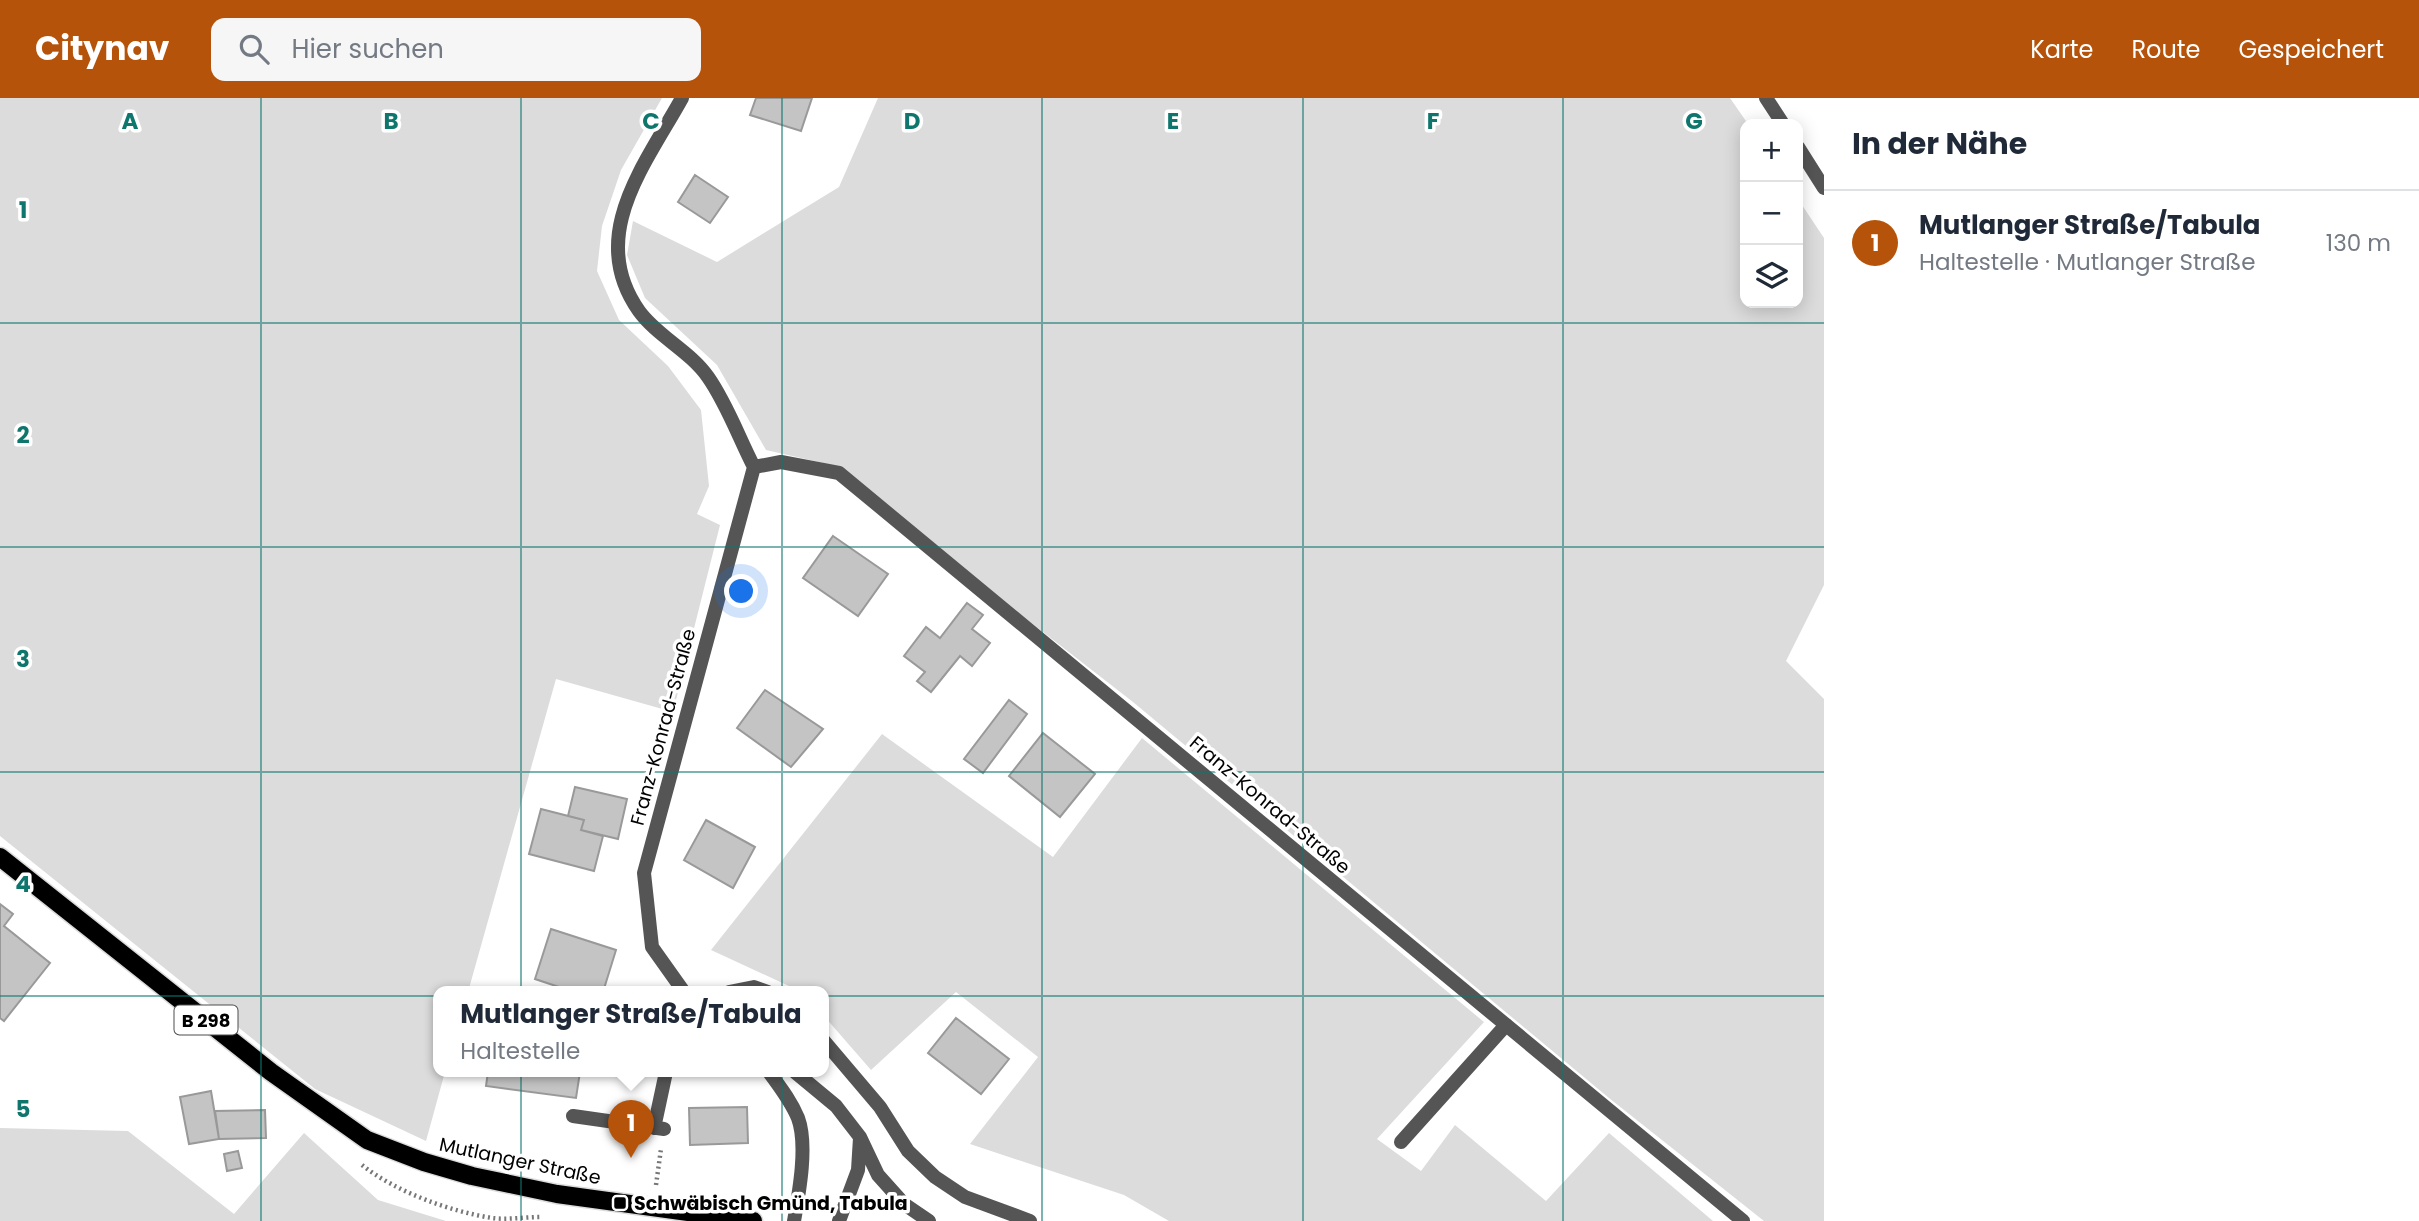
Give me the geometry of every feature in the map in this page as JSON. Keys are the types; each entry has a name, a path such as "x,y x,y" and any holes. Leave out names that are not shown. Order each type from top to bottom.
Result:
{"main road":[{"name":"Mutlanger Straße","path":"0,857 271,1072 367,1140 424,1162 471,1176 557,1194 753,1221"}],"street":[{"path":"682,98 626,199 616,240 620,276 640,312 708,376 754,467"},
{"path":"1766,98 1780,119"},
{"path":"1803,156 1824,188"},
{"name":"Franz-Konrad-Straße","path":"680,986 652,947 644,873 754,467 781,462 839,473 1743,1221"},
{"path":"1401,1142 1506,1025"},
{"path":"829,1047 880,1107 908,1151 934,1177 965,1197 1030,1221"},
{"path":"573,1116 659,1129 665,1077"},
{"path":"773,1077 786,1094 799,1121 801,1177 794,1221"},
{"path":"801,1077 836,1106 860,1137 878,1175 904,1204 929,1221"},
{"path":"839,1221 858,1170 860,1137"}],"path":[{"path":"652,1207 659,1129"}],"shaded area":[{"path":"0,98 662,98 621,170 602,226 597,271 619,320 668,366 701,410 709,486 697,514 720,525 673,712 556,679 470,986 433,986 433,1077 444,1077 426,1141 315,1089 0,836"},
{"path":"878,98 1730,98 1745,119 1740,119 1740,308 1803,308 1803,206 1824,238 1824,585 1786,661 1824,699 1824,1221 1764,1221 1609,1098 1133,702 1012,608 823,463 766,450 717,365 645,298 627,255 633,221 717,262 839,187"},
{"path":"882,734 1053,857 1142,738 1484,1022 1377,1139 1421,1171 1455,1125 1546,1201 1609,1133 1713,1221 1169,1221 1124,1195 970,1144 1038,1057 956,992 871,1070 829,1022 829,986 789,986 711,950"},
{"path":"0,1128 128,1131 234,1214 304,1133 378,1200 446,1221 0,1221"}],"building":[{"path":"756,98 812,98 801,131 750,115"},
{"path":"695,175 728,197 710,223 678,202"},
{"path":"833,536 888,574 858,616 803,578"},
{"path":"967,603 983,615 972,629 990,643 972,666 960,656 931,692 917,681 925,672 904,656 926,627 940,638"},
{"path":"765,690 823,729 791,767 737,728"},
{"path":"1009,700 1027,714 983,773 964,759"},
{"path":"1043,733 1095,774 1060,817 1009,776"},
{"path":"575,787 627,799 618,839 581,830 584,820 568,816"},
{"path":"541,809 584,820 581,830 603,836 594,871 529,854"},
{"path":"706,820 755,847 733,888 684,860"},
{"path":"0,904 13,914 4,926 50,963 4,1021 0,1018"},
{"path":"551,929 616,950 605,986 556,986 535,979"},
{"path":"956,1018 1009,1059 981,1094 928,1053"},
{"path":"487,1077 579,1077 576,1098 486,1086"},
{"path":"211,1091 219,1139 189,1144 180,1097"},
{"path":"747,1107 748,1143 690,1145 689,1108"},
{"path":"265,1110 266,1138 219,1139 215,1111"},
{"path":"238,1151 242,1168 227,1171 224,1154"}],"place":[{"name":"Mutlanger Straße/Tabula","path":"631,1158"},
{"name":"Schwäbisch Gmünd, Tabula","path":"620,1203"}]}
